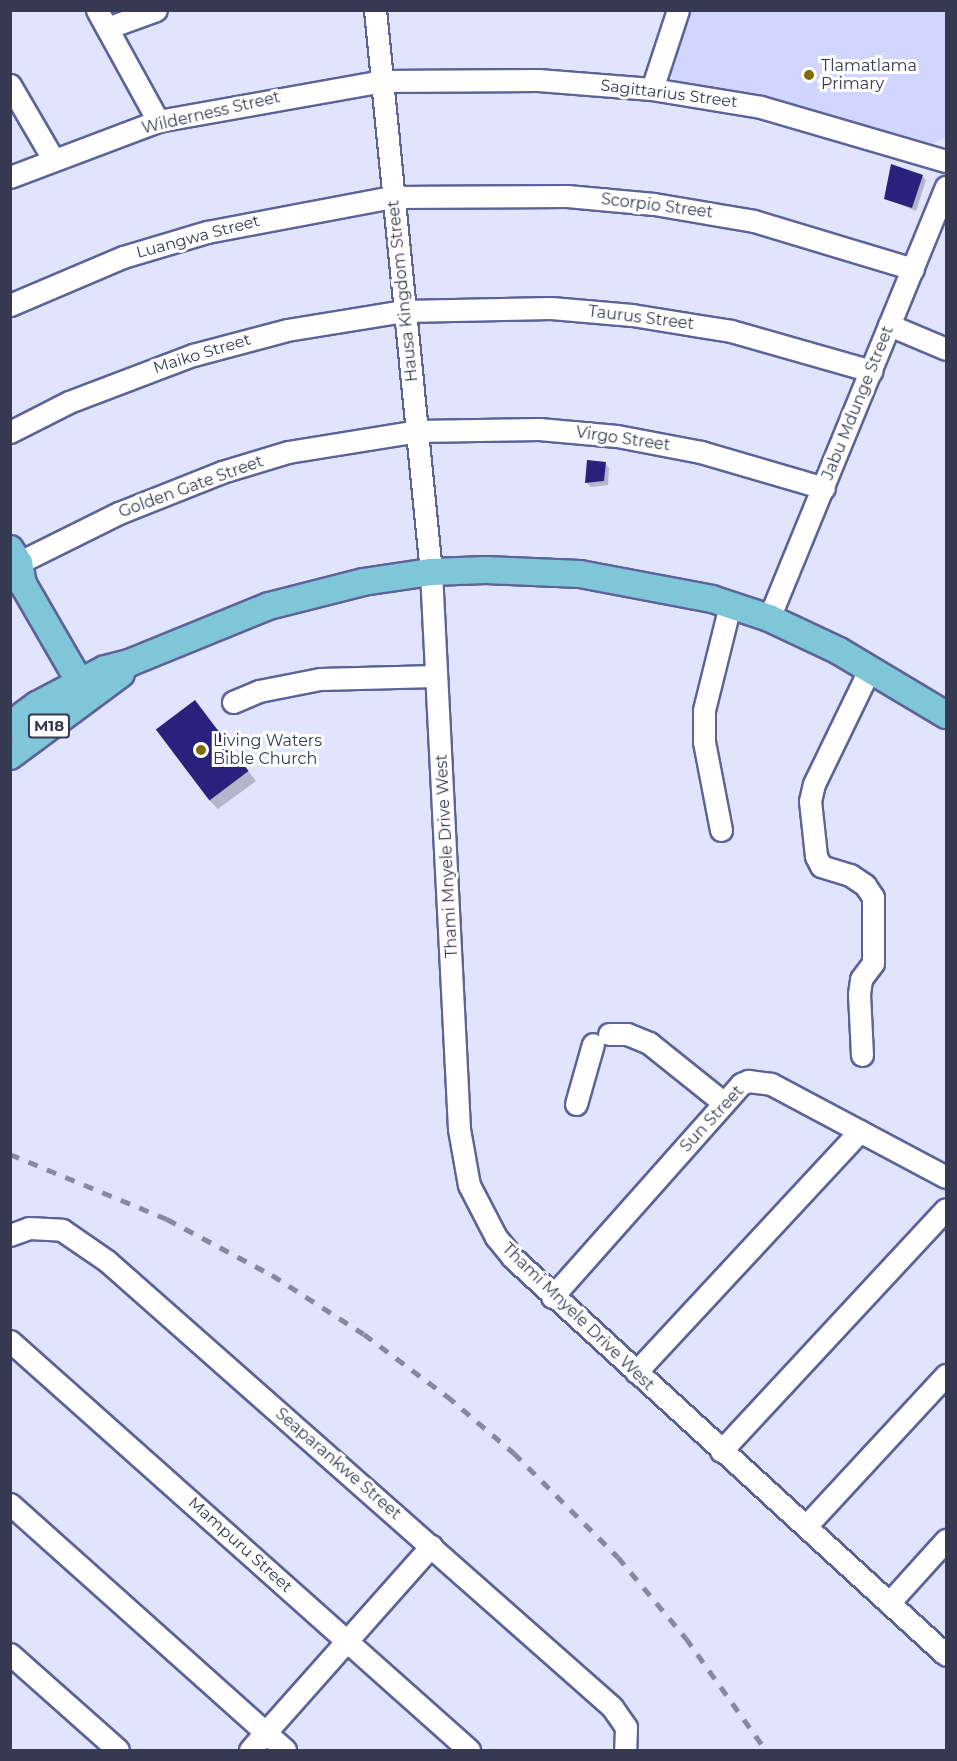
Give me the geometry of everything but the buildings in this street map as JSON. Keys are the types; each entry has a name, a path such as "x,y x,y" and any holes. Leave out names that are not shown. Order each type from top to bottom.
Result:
{"main road":[{"path":"15,567 84,690 120,675 129,663 269,606 363,582 431,572 580,574 653,586 730,605 769,618 870,668 946,715"},
{"name":"M18","path":"10,725 84,690"},
{"name":"M18","path":"10,756 84,690"}],"street":[{"path":"156,10 102,19 158,122"},
{"name":"Hausa Kingdom Street","path":"375,10 431,572"},
{"path":"652,89 678,10"},
{"name":"Sagittarius Street","path":"383,81 538,80 652,89 761,107 946,161"},
{"name":"Wilderness Street","path":"10,177 53,159 158,122 383,81"},
{"path":"10,85 53,159"},
{"name":"Jabu Mdunge Street","path":"769,618 946,188"},
{"name":"Scorpio Street","path":"393,197 567,196 654,204 754,221 913,269"},
{"name":"Luangwa Street","path":"10,304 123,257 207,232 393,197"},
{"name":"Taurus Street","path":"404,311 551,308 632,315 731,331 871,372"},
{"name":"Maiko Street","path":"10,432 69,402 193,355 287,330 404,311"},
{"path":"890,325 946,349"},
{"name":"Virgo Street","path":"417,430 530,429 617,436 701,452 824,488"},
{"name":"Golden Gate Street","path":"15,567 119,513 222,472 288,452 417,430"},
{"name":"Thami Mnyele Drive West","path":"431,572 462,1158 477,1202 496,1237 552,1296 946,1655"},
{"path":"721,830 704,742 704,710 730,605"},
{"path":"862,1055 861,979 873,963 873,897 866,885 850,875 821,866 816,856 810,794 870,668"},
{"path":"232,702 267,689 320,679 436,676"},
{"path":"576,1104 601,1039 627,1034 649,1043 724,1103"},
{"name":"Sun Street","path":"552,1296 741,1084 764,1081 946,1177"},
{"path":"636,1372 860,1131"},
{"path":"721,1450 946,1209"},
{"name":"Seaparankwe Street","path":"10,1235 29,1228 52,1228 80,1239 612,1707 626,1727 625,1750"},
{"name":"Mampuru Street","path":"10,1341 469,1750"},
{"path":"806,1526 946,1375"},
{"path":"10,1504 285,1750"},
{"path":"889,1603 946,1540"},
{"path":"250,1750 431,1546"},
{"path":"10,1654 118,1750"}],"shaded area":[{"name":"Tlamatlama Primary","path":"689,11 946,11 946,137 932,144 815,110 675,83 668,68"}],"railway":[{"path":"10,1154 167,1219 272,1275 364,1334 447,1396 514,1453 618,1557 686,1638 766,1750"}],"place":[{"name":"Tlamatlama Primary","path":"809,75"},
{"name":"Living Waters Bible Church","path":"201,750"}]}
